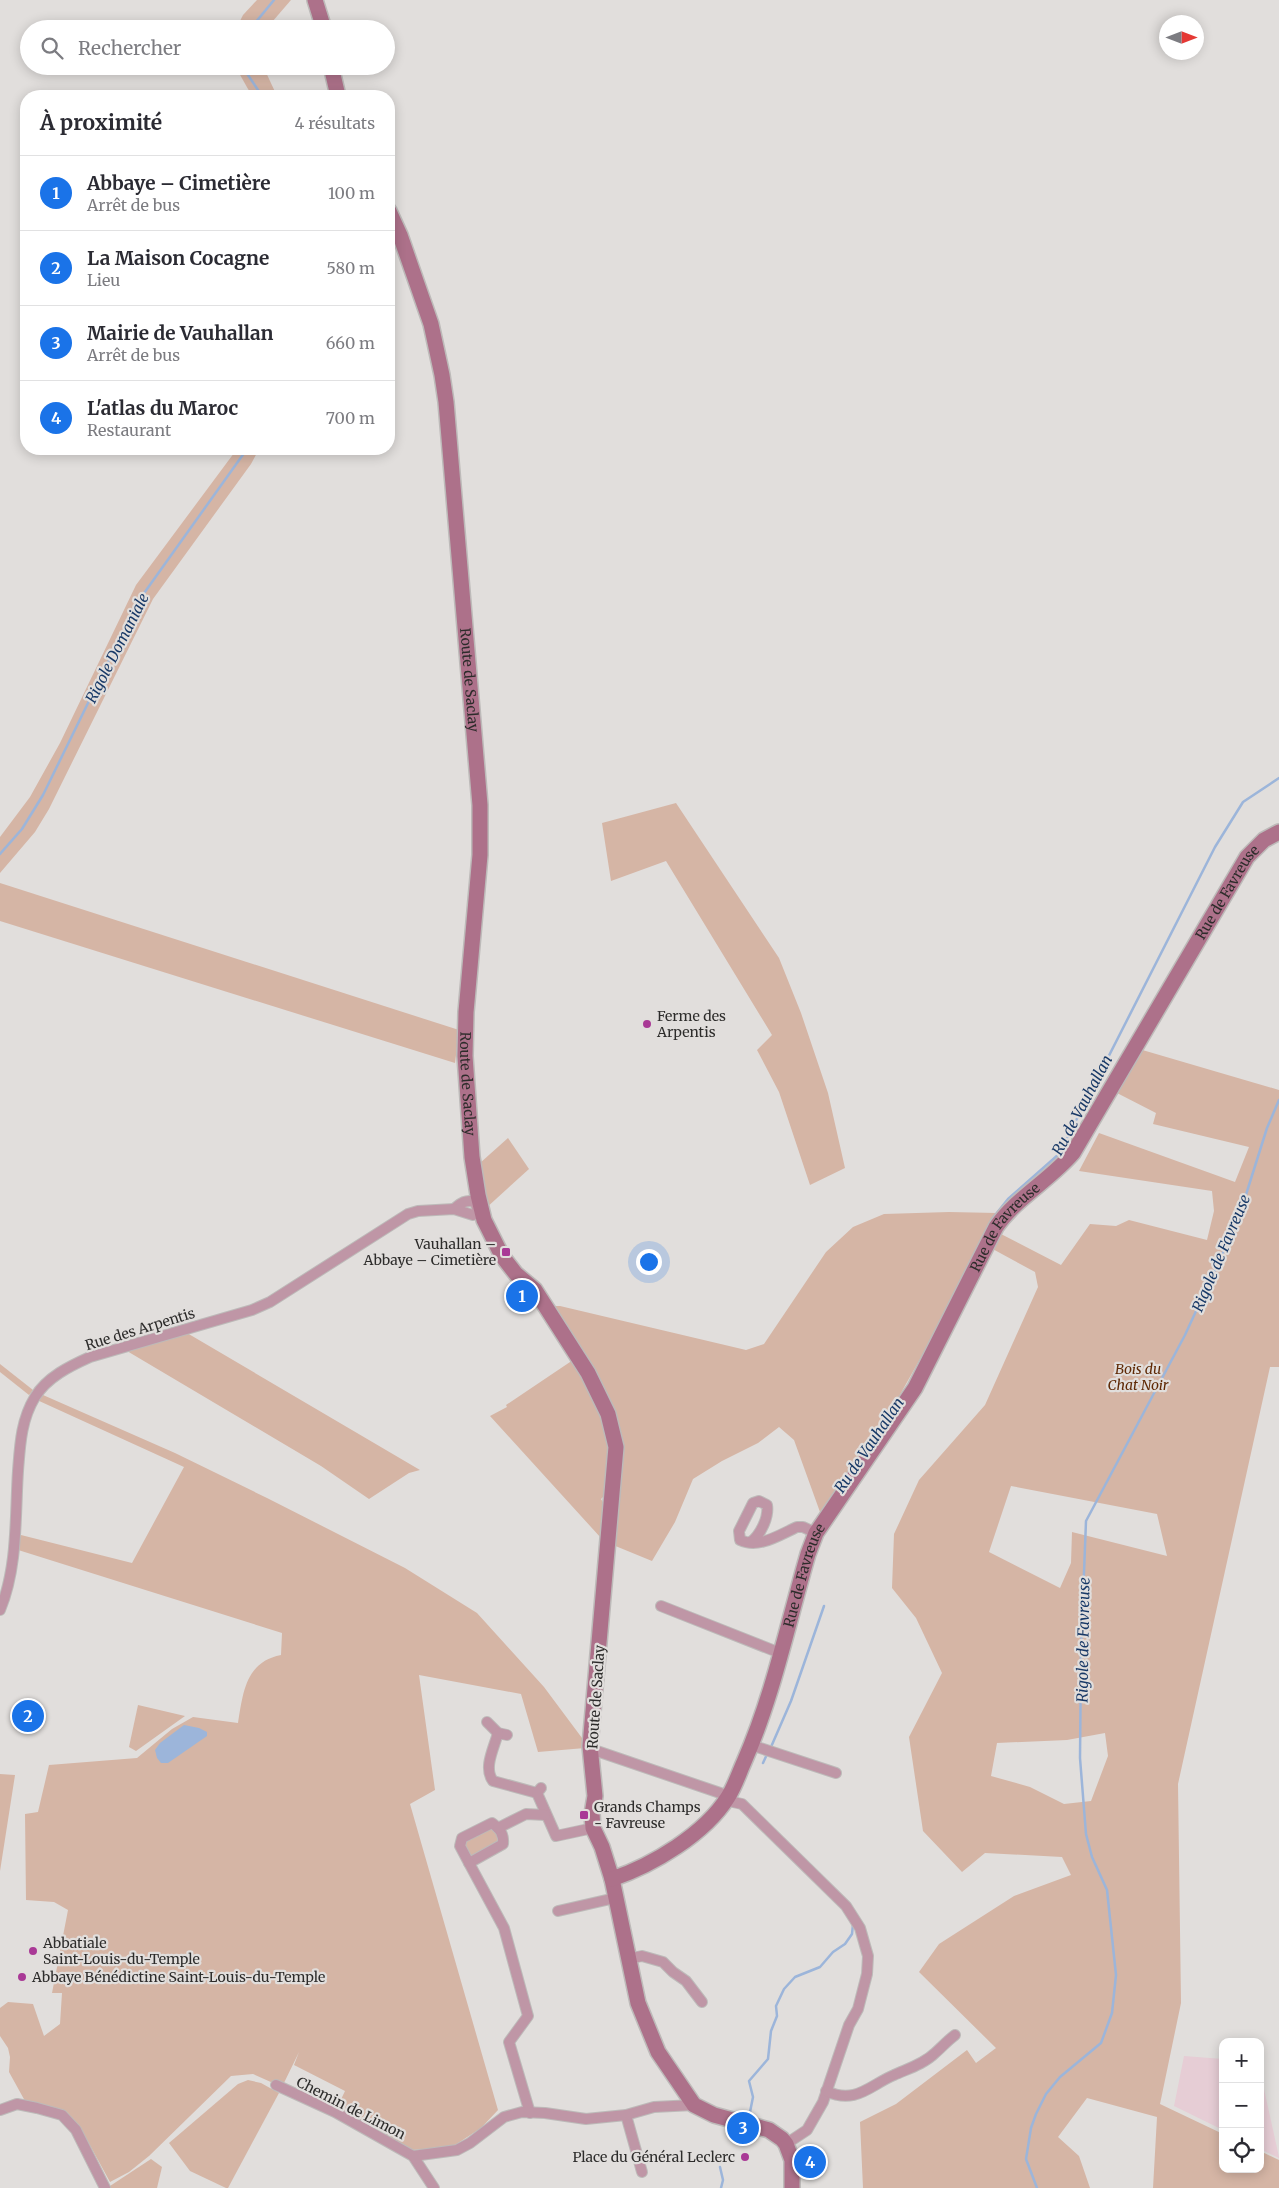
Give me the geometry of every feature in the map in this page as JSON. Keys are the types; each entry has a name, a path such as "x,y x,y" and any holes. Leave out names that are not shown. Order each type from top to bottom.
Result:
{"main road":[{"path":"316,0 322,20"},
{"path":"333,75 337,90"},
{"name":"Route de Saclay","path":"395,224 431,324 446,402 481,825 466,1032 467,1098 472,1157 479,1200 491,1236 502,1256 516,1274 535,1290 568,1339 601,1397 611,1422 616,1448 591,1749 595,1796 592,1814 593,1828 602,1847 612,1879 638,2003 648,2030 671,2074 694,2105 714,2115 769,2130 786,2144"},
{"name":"Rue de Favreuse","path":"612,1879 643,1867 688,1838 707,1822 764,1749 780,1653 808,1554 816,1533 915,1388 996,1227 1004,1216 1060,1168 1073,1152 1228,888 1254,849 1264,840 1279,832"},
{"name":"Route de Saclay","path":"472,1157 471,1208 481,1240 492,1259 509,1280 523,1293 544,1305"},
{"path":"786,2144 792,2160 792,2188"}],"street":[{"name":"Rue des Arpentis","path":"454,1208 462,1202 471,1208"},
{"name":"Route de Saclay","path":"471,1208 475,1202 484,1230 491,1236"},
{"name":"Rue des Arpentis","path":"0,1610 6,1596 12,1559 20,1438 26,1415 36,1396 50,1380 69,1367 90,1357 252,1310 289,1291 408,1214 418,1211 471,1208"},
{"path":"751,1542 763,1542 798,1527 816,1533"},
{"path":"662,1606 780,1653"},
{"path":"487,1722 503,1734 488,1766 489,1776 493,1781 539,1791 545,1815 553,1826 556,1836 593,1828"},
{"path":"591,1749 729,1796 733,1802 742,1804 846,1906 855,1918 864,1936 868,1966 864,1988 823,2102 807,2130 786,2144"},
{"path":"764,1749 836,1773"},
{"path":"498,1828 526,1814 545,1815"},
{"path":"469,1863 503,1844 504,1837 492,1823 462,1838 460,1846 469,1863 504,1928 528,2016 509,2042 530,2113"},
{"path":"558,1911 615,1898"},
{"path":"628,1959 642,1956 663,1962 686,1981 702,2002"},
{"path":"826,2091 832,2094 848,2095 867,2091 890,2076 927,2059 942,2044 955,2035"},
{"name":"Chemin de Limon","path":"276,2085 335,2112 413,2156"},
{"path":"0,2110 17,2104 62,2115 76,2130 105,2187"},
{"path":"434,2188 413,2156 457,2150 470,2143 504,2117 545,2113 586,2119 626,2115 654,2107 694,2105"},
{"path":"626,2115 642,2172"}],"shaded area":[{"path":"1184,2056 1219,2059 1219,2128 1174,2106"},
{"path":"1264,2089 1279,2157 1264,2151"}],"green space":[{"path":"257,0 291,0 274,20 240,20"},
{"path":"240,75 267,75 274,90 249,90"},
{"path":"233,455 256,455 153,599 49,809 35,832 0,873 0,837 30,797 60,743 136,585"},
{"path":"676,803 779,958 801,1013 828,1093 845,1168 810,1185 779,1092 757,1050 772,1035 666,861 611,881 602,823"},
{"path":"0,883 459,1030 455,1063 0,921"},
{"name":"Bois du Chat Noir","path":"1139,1049 1279,1090 1279,1367 1270,1367 1178,1784 1181,2003 1160,2104 1219,2132 1219,2173 1264,2173 1264,2153 1279,2160 1279,2188 1153,2188 1157,2117 1087,2098 1058,2137 1079,2156 1090,2188 863,2188 860,2122 896,2104 967,2050 976,2063 996,2048 919,1972 939,1944 1014,1896 1071,1875 1062,1857 985,1853 962,1872 923,1831 909,1737 942,1673 916,1618 892,1588 894,1534 919,1480 985,1405 1038,1287 1035,1272 989,1247 999,1233 1061,1265 1090,1224 1116,1226 1129,1220 1207,1240 1214,1211 1212,1191 1079,1171 1099,1133 1235,1182 1249,1147 1153,1124 1156,1113 1117,1093","holes":["1011,1486 1157,1514 1167,1556 1072,1532 1071,1563 1060,1588 989,1552","1105,1733 1108,1756 1091,1801 1064,1804 1030,1787 991,1776 997,1743 1067,1740"]},
{"path":"508,1138 529,1169 485,1209 480,1163"},
{"path":"997,1213 951,1304 897,1400 820,1512 794,1440 779,1427 758,1443 722,1461 693,1479 675,1522 652,1561 613,1545 615,1448 553,1306 560,1306 746,1350 764,1344 826,1252 853,1227 884,1214"},
{"path":"187,1333 420,1470 409,1473 369,1499 321,1466 127,1351"},
{"path":"573,1360 589,1387 602,1416 605,1436 609,1442 606,1494 601,1499 605,1506 601,1538 490,1416 507,1407 506,1405"},
{"path":"0,1364 33,1390 29,1395 0,1372"},
{"path":"43,1395 175,1453 267,1498 405,1568 477,1613 544,1687 582,1738 585,1748 538,1752 521,1694 419,1675 435,1790 410,1804 498,2110 481,2128 452,2147 412,2150 336,2110 345,2091 294,2065 299,2052 282,2087 253,2074 231,2076 149,2156 129,2172 110,2182 80,2127 61,2110 25,2101 9,2072 10,2057 8,2048 0,2036 0,2008 8,2002 33,2004 44,2036 60,2024 62,1993 52,1993 68,1910 54,1902 26,1900 25,1814 38,1812 49,1765 137,1758 172,1729 193,1717 238,1723 244,1691 253,1672 260,1664 281,1655 282,1633 15,1549 17,1534 132,1563 184,1467 37,1400"},
{"path":"138,1705 185,1716 136,1751 129,1747"},
{"path":"0,1774 15,1775 0,1871"},
{"path":"492,1828 498,1834 499,1844 473,1857 469,1854 466,1850 465,1840"},
{"path":"248,2080 261,2083 279,2093 228,2188 226,2188 190,2171 169,2143 238,2084"},
{"path":"151,2159 162,2167 157,2188 109,2188 110,2186"}],"water":[{"path":"184,1725 199,1728 207,1732 207,1736 168,1763 161,1763 157,1758 155,1750 160,1743"}],"waterway":[{"name":"Rigole Domaniale","path":"257,20 274,0"},
{"name":"Rigole Domaniale","path":"248,75 258,90"},
{"name":"Rigole Domaniale","path":"0,854 22,829 43,795 137,603 243,455"},
{"name":"Ru de Vauhallan","path":"947,1308 992,1219 1008,1199 1059,1154 1215,847 1243,802 1279,778"},
{"name":"Rigole de Favreuse","path":"1037,2188 1026,2159 1031,2128 1036,2114 1046,2094 1060,2077 1101,2043 1112,2013 1116,1975 1107,1890 1092,1857 1086,1834 1080,1758 1081,1650 1086,1521 1185,1335 1238,1220 1267,1128 1279,1100"},
{"name":"Ru de Vauhallan","path":"771,1747 791,1701 824,1606"},
{"name":"Ru de Vauhallan","path":"763,1763 768,1752"},
{"name":"Ru de Vauhallan","path":"749,2117 753,2097 749,2081 768,2059 771,2031 777,2016 776,2006 784,1989 795,1977 820,1967 833,1952 845,1944 852,1934 853,1924"},
{"name":"Ru de Vauhallan","path":"720,2167 723,2180 721,2188"}],"place":[{"name":"Ferme des Arpentis","path":"647,1024"},
{"name":"Vauhallan – Abbaye – Cimetière","path":"506,1252"},
{"name":"Abbaye – Cimetière","path":"522,1296"},
{"name":"La Maison Cocagne","path":"28,1716"},
{"name":"Grands Champs - Favreuse","path":"584,1815"},
{"name":"Abbatiale Saint-Louis-du-Temple","path":"33,1951"},
{"name":"Abbaye Bénédictine Saint-Louis-du-Temple","path":"22,1977"},
{"name":"Mairie de Vauhallan","path":"743,2128"},
{"name":"Place du Général Leclerc","path":"745,2157"},
{"name":"L'atlas du Maroc","path":"810,2162"}]}
